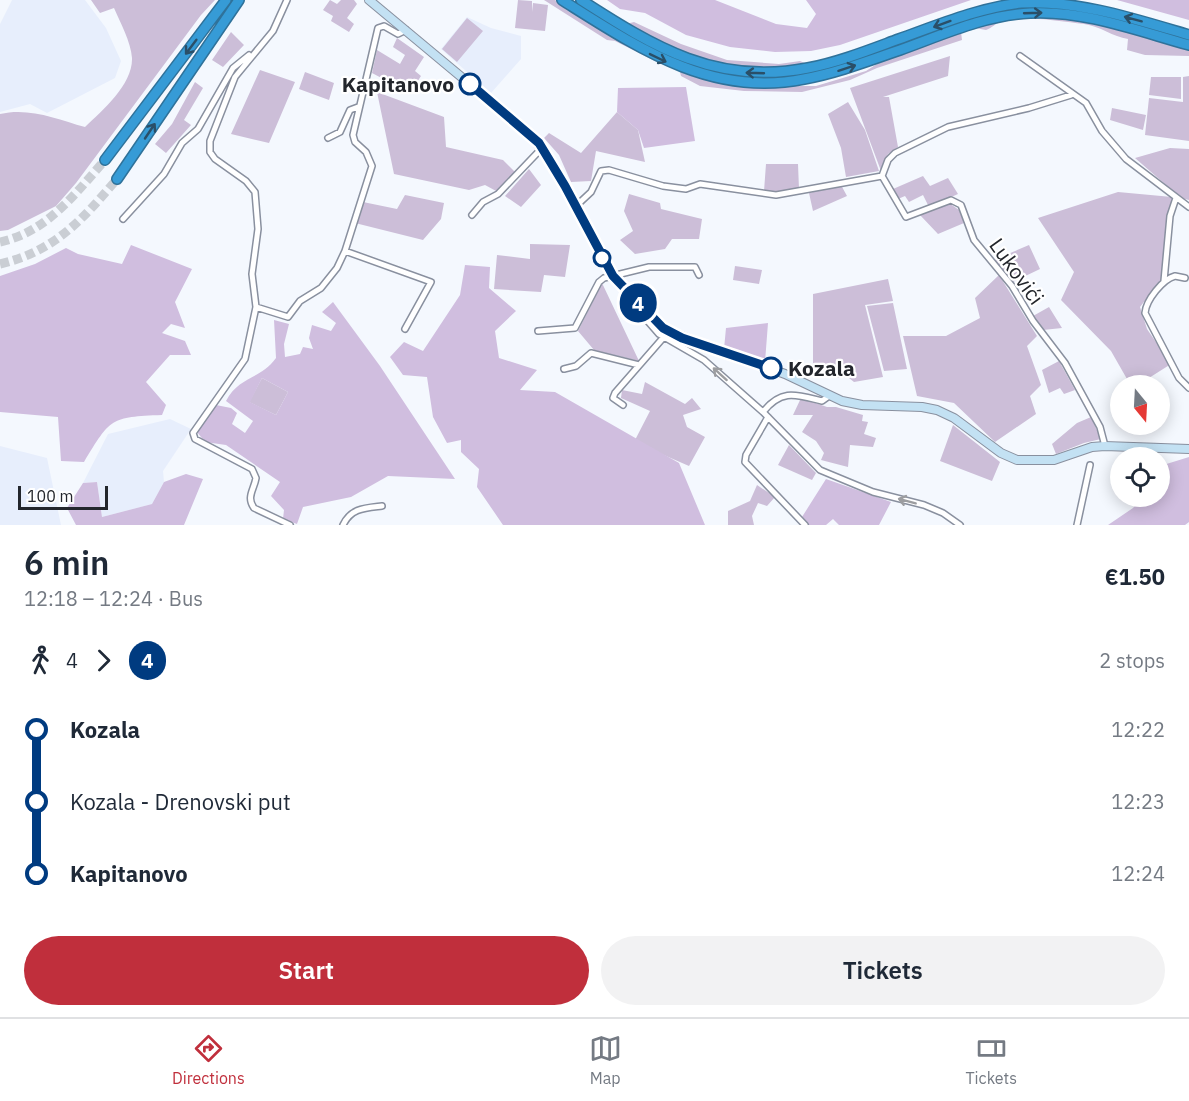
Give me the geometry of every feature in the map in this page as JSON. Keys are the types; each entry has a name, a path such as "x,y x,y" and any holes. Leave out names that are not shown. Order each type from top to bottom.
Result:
{"highway":[{"path":"105,160 226,0"},
{"path":"117,179 239,0"},
{"path":"562,0 631,44 666,62 704,76 751,83 780,83 823,75 978,22 1030,13 1085,17 1189,45"},
{"path":"581,0 646,41 677,56 716,68 742,72 783,72 817,66 972,14 1022,3 1075,5 1189,35"}],"main road":[{"path":"369,0 531,135 542,148 576,206 613,276 659,324 672,333 779,371 829,396 862,405 922,407 938,410 954,418 1001,453 1017,460 1054,460 1092,447 1105,446 1189,449"}],"street":[{"path":"287,0 273,31 250,55 235,77 209,146 215,159 246,181 255,192 258,229 252,274 256,307 245,359 193,433 195,439 252,469 256,478 249,497 250,503 254,508 290,525"},
{"path":"256,307 283,316 292,315 300,301 321,288 337,268 345,251 372,166 366,152 355,142 353,135 378,28 384,26 398,34 406,30"},
{"path":"123,219 164,174 182,143 198,129 232,68 246,55 250,55"},
{"path":"1020,56 1068,89 1071,95 1086,103 1102,131 1126,159 1189,207"},
{"path":"576,206 591,192 601,171 609,170 663,186 686,189 700,184 776,195 882,176 888,160 895,153 948,126 1029,108 1071,95"},
{"path":"328,138 340,132 350,110 358,107"},
{"path":"472,215 483,202 498,194 542,148"},
{"name":"Lukovići","path":"882,176 906,217 951,200 961,205 974,240 1012,286 1033,321 1070,373 1100,427 1105,446"},
{"path":"1176,198 1170,216 1164,281 1147,306 1147,318 1171,359 1179,378 1189,388"},
{"path":"345,251 430,282 405,329"},
{"path":"538,331 575,328 599,282 613,276 634,269 664,265 695,267 699,275"},
{"path":"1164,281 1175,276 1185,278"},
{"path":"632,297 634,307 663,338 698,355 766,415 813,465 829,476 873,492 924,505 943,513 960,525"},
{"path":"623,405 613,398 615,393 663,338"},
{"path":"564,369 576,366 591,353 639,365"},
{"path":"805,525 746,462 746,454 766,415 780,398 800,394 822,401 829,396"},
{"path":"1077,525 1090,465"},
{"path":"343,525 347,517 356,510 382,506"}],"shaded area":[{"path":"12,0 85,0 106,28 121,61 115,78 47,113 30,104 0,112 0,24"},
{"path":"91,0 215,0 201,15 76,183 56,206 8,230 0,231 0,114 32,113 85,127 116,96 128,77 132,58 130,45 114,8 100,13"},
{"path":"330,0 337,4 341,0 354,0 357,4 347,18 354,24 349,32 331,21 333,16 323,10"},
{"path":"518,0 532,1 532,12 533,3 548,5 545,31 515,28"},
{"path":"544,0 555,0 657,62 615,41 607,40"},
{"path":"607,0 715,0 776,24 807,28 816,14 806,0 971,0 840,45 811,51 775,52 730,47 686,35 645,13 620,9"},
{"path":"1117,0 1189,0 1189,20"},
{"path":"467,17 491,28 521,36 521,59 491,93 441,49"},
{"path":"1024,17 1066,19 1107,27 1189,49 1189,56 1145,55 1127,50 1128,39 1084,24 1023,19 999,23 986,30 975,28"},
{"path":"467,18 483,31 457,62 442,49"},
{"path":"634,22 681,44 727,60 779,64 800,61 807,64 758,68 713,61 670,46 626,24"},
{"path":"231,32 244,45 223,67 212,60"},
{"path":"961,32 962,40 877,68 850,80 802,92 744,91 700,86 681,76 680,72 706,80 741,86 816,86 866,71 883,60"},
{"path":"397,38 424,57 415,71 421,76 410,93 372,73 377,50 400,64 405,55 393,47"},
{"path":"950,56 948,76 883,97 889,97 898,147 888,154 881,171 850,88"},
{"path":"260,70 295,82 269,143 231,134"},
{"path":"305,72 334,83 329,100 299,89"},
{"path":"1189,76 1189,141 1145,135 1149,98 1183,102 1183,77"},
{"path":"1151,77 1181,77 1181,99 1149,95"},
{"path":"195,82 203,88 184,120 191,125 166,153 155,144 172,124"},
{"path":"686,87 695,141 644,148 638,130 617,112 618,88"},
{"path":"377,92 444,117 446,147 503,160 516,173 498,192 485,185 469,190 394,174"},
{"path":"848,102 865,130 879,171 846,177 841,148 828,114"},
{"path":"1112,108 1146,115 1143,130 1110,120"},
{"path":"617,112 638,130 645,162 596,151 591,181 571,182 559,155 544,138 549,133 581,153"},
{"path":"1170,148 1189,149 1189,200 1181,198 1135,158"},
{"path":"766,164 798,164 799,189 779,193 764,191"},
{"path":"529,169 541,185 521,207 505,196"},
{"path":"923,176 930,186 948,178 958,194 929,207 923,195 909,202 905,196 898,199 893,189"},
{"path":"841,185 847,196 813,211 809,193"},
{"path":"1118,192 1172,197 1163,277 1140,307 1147,329 1171,364 1154,375 1125,375 1111,351 1061,300 1074,272 1038,218"},
{"path":"629,194 660,203 661,209 702,219 699,239 672,239 665,249 635,254 620,240 633,231 624,211"},
{"path":"405,195 444,203 441,219 423,240 355,223 363,202 397,209"},
{"path":"949,203 959,210 964,223 938,234 920,215"},
{"path":"530,244 570,245 565,277 544,275 541,292 494,289 497,255 530,259"},
{"path":"131,245 192,269 175,302 185,328 171,324 162,333 185,341 191,355 170,355 146,382 166,405 162,415 122,419 107,428 84,462 61,461 58,417 0,412 0,276 35,264 66,248 78,254 122,264"},
{"path":"1029,245 1040,269 1013,282 994,260"},
{"path":"465,265 490,267 489,288 516,311 495,331 499,358 537,370 520,390 555,392 679,463 705,525 503,525 477,487 479,469 461,452 461,440 447,443 433,417 427,377 403,375 390,357 404,342 423,351 460,295"},
{"path":"735,266 762,270 759,284 733,280"},
{"path":"999,275 1037,336 1027,346 1041,385 1030,396 1036,414 995,442 954,403 917,396 903,336 946,336 980,318 975,298"},
{"path":"888,279 893,301 865,305 883,377 854,382 849,378 835,378 813,365 813,294"},
{"path":"602,283 639,361 594,350 578,331"},
{"path":"333,302 380,366 455,479 388,476 351,497 303,507 297,524 283,519 284,510 271,496 280,482 226,445 205,442 197,432 216,405 231,408 237,413 232,424 245,433 253,421 226,401 237,387 270,365 276,358 274,320 289,324 284,344 285,357 300,354 303,347 313,349 309,338 312,325 331,331 336,323 322,312","holes":["262,378 288,392 276,415 250,402"]},
{"path":"893,303 907,369 884,371 867,306"},
{"path":"1049,307 1062,328 1043,330 1033,316"},
{"path":"768,323 765,362 724,349 726,328"},
{"path":"1059,361 1075,390 1064,394 1060,388 1049,393 1042,370"},
{"path":"262,378 288,392 276,415 249,402"},
{"path":"645,382 685,404 692,398 701,409 683,415 687,427 705,437 689,466 634,442 650,411 621,398 622,390 642,394"},
{"path":"801,398 827,407 836,407 863,415 862,421 868,422 864,434 876,438 873,447 850,445 848,467 821,460 824,453 816,441 802,432 813,415 793,415"},
{"path":"1091,417 1101,439 1056,454 1052,444 1077,423"},
{"path":"170,419 191,429 163,471 164,482 152,504 102,517 97,482 83,483 108,434"},
{"path":"953,425 1000,462 992,481 940,461"},
{"path":"789,445 816,473 812,480 778,465"},
{"path":"0,446 47,458 61,525 0,525"},
{"path":"1189,457 1189,522 1185,525 1108,525 1134,507 1170,507 1170,463"},
{"path":"186,474 203,479 184,525 76,525 67,508 83,483 97,482 102,517 152,504 164,482"},
{"path":"826,479 891,502 879,525 839,525 833,519 826,525 809,525 802,517"},
{"path":"757,485 775,497 767,506 758,503 752,516 754,525 728,525 728,511 750,501"}],"tunnel":[{"path":"0,242 17,237 46,221 71,198 105,160"},
{"path":"0,264 37,251 66,232 92,208 117,179"}],"bus line":[{"name":"4","path":"470,84 539,143 554,165 613,276 663,328 682,338 771,368"}],"place":[{"name":"Kapitanovo","path":"470,84"},
{"name":"Kozala","path":"771,368"}]}
